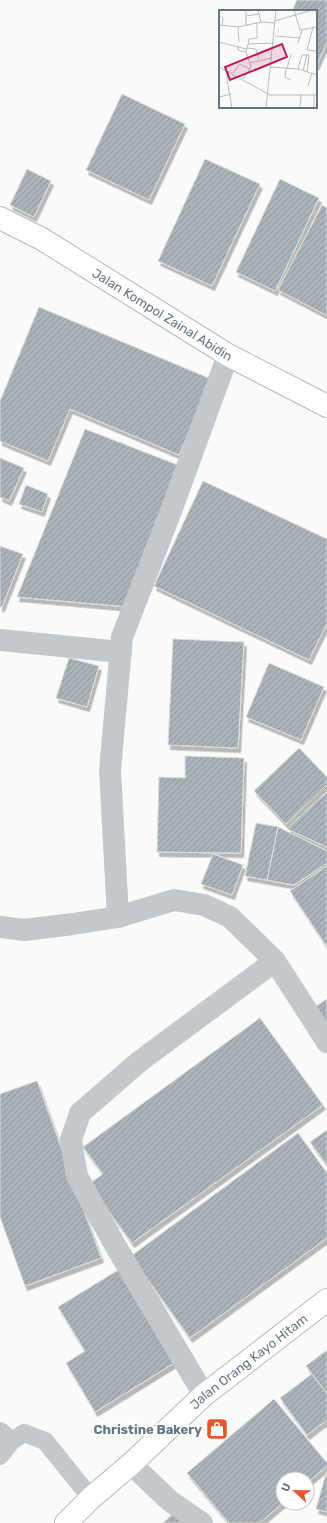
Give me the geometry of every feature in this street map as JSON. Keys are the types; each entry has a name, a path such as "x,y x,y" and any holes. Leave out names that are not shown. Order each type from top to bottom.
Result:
{"street":[{"name":"Jalan Kompol Zainal Abidin","path":"0,218 42,239 228,355 327,406"},
{"path":"118,917 110,770 122,637 171,511 228,355"},
{"path":"0,640 121,652"},
{"path":"0,927 24,930 118,917 174,900 204,905 230,917 275,961 327,1042"},
{"path":"204,1394 115,1245 76,1176 71,1140 80,1113 140,1061 275,961"},
{"name":"Jalan Orang Kayo Hitam","path":"66,1523 131,1464 204,1394 327,1300"},
{"path":"131,1464 170,1501 202,1523"}],"lane":[{"path":"0,1456 6,1436 24,1433 45,1441 92,1498"}],"building":[{"path":"297,0 327,0 327,42 317,64 317,10 292,10"},
{"path":"122,94 185,124 149,200 86,170"},
{"path":"205,159 260,184 212,286 158,261"},
{"path":"27,169 51,181 34,217 10,205"},
{"path":"280,179 319,198 275,291 236,272"},
{"path":"322,205 327,208 326,315 278,290"},
{"path":"39,307 211,379 179,455 70,409 48,461 0,441 0,401"},
{"path":"85,429 183,467 129,607 17,597"},
{"path":"0,458 24,468 9,501 0,497"},
{"path":"203,481 327,539 327,623 309,660 154,586"},
{"path":"26,485 48,494 42,512 19,504"},
{"path":"0,546 23,554 2,607 0,607"},
{"path":"173,639 244,642 238,748 168,745"},
{"path":"69,658 99,666 87,707 56,698"},
{"path":"269,663 324,687 301,740 246,717"},
{"path":"299,748 327,777 327,784 286,824 254,791"},
{"path":"185,756 244,758 241,853 157,852 159,777 185,778"},
{"path":"327,792 327,847 287,829"},
{"path":"256,823 278,827 267,880 245,876"},
{"path":"278,827 327,851 327,863 294,885 267,880"},
{"path":"213,854 243,865 232,895 201,884"},
{"path":"327,866 327,947 290,891"},
{"path":"327,999 327,1030 312,1009"},
{"path":"260,1018 323,1105 132,1243 89,1184 103,1174 83,1147"},
{"path":"37,1081 101,1258 25,1286 0,1217 0,1094"},
{"path":"327,1130 327,1165 310,1142"},
{"path":"298,1133 327,1173 327,1238 190,1338 131,1256"},
{"path":"123,1267 179,1360 95,1412 66,1363 85,1351 58,1307"},
{"path":"327,1350 327,1394 306,1366"},
{"path":"312,1374 327,1394 327,1420 307,1435 280,1398"},
{"path":"274,1399 327,1463 327,1466 315,1476 315,1471 275,1471 275,1510 259,1523 229,1523 187,1473"},
{"path":"327,1470 327,1512 316,1509"},
{"path":"176,1511 186,1523 163,1523"}],"place":[{"name":"Christine Bakery","path":"217,1429"}]}
